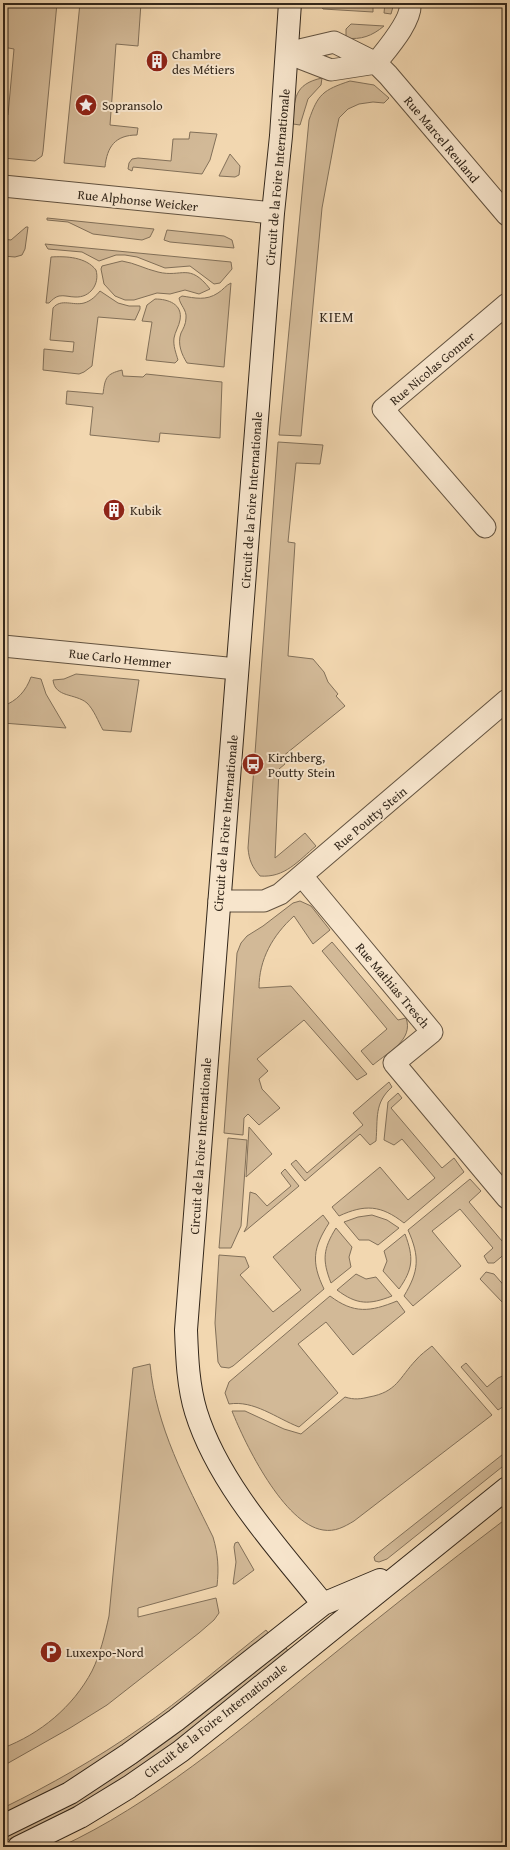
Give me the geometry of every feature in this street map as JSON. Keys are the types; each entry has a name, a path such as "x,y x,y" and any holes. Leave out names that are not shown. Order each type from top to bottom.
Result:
{"street":[{"name":"Circuit de la Foire Internationale","path":"290,3 186,1330 191,1384 196,1411 217,1462 257,1520 323,1604"},
{"path":"376,63 400,33 411,8 410,3"},
{"name":"Rue Marcel Reuland","path":"287,53 334,42 376,63 388,75 507,215"},
{"name":"Rue Alphonse Weicker","path":"3,186 273,213"},
{"name":"Rue Nicolas Gonner","path":"485,527 383,409 507,304"},
{"name":"Rue Carlo Hemmer","path":"3,646 238,669"},
{"name":"Rue Poutty Stein","path":"219,901 264,901 280,894 507,700"},
{"name":"Rue Mathias Tresch","path":"302,876 432,1032 394,1063 507,1198"},
{"path":"301,1653 507,1488"},
{"path":"323,1604 404,1570"},
{"name":"Circuit de la Foire Internationale","path":"19,1847 80,1817 129,1787 181,1751 301,1653 315,1628 323,1604"},
{"name":"Circuit de la Foire Internationale","path":"3,1826 70,1793 129,1754 176,1720 323,1604"}],"shaded area":[{"path":"8,3 57,3 43,151 42,156 35,161 3,158 3,115 8,115 14,49 3,47"},
{"path":"80,3 141,3 138,46 116,44 110,125 138,128 137,135 123,137 110,148 105,167 64,163"},
{"path":"319,3 353,3 373,6 373,12 323,9"},
{"path":"385,3 394,3 391,14 384,13"},
{"path":"351,24 384,26 366,36 346,38 346,29"},
{"path":"322,78 321,85 308,99 300,125 293,124 294,107 297,94 306,84"},
{"path":"350,81 374,85 389,98 384,103 373,102 359,104 348,109 339,118 322,208 301,436 279,435 309,120 315,104 323,94 333,87"},
{"path":"190,132 217,134 210,160 202,174 133,167 132,171 128,169 129,163 132,159 138,158 171,161 173,139 189,139"},
{"path":"230,154 240,166 239,175 235,177 219,176"},
{"path":"47,218 154,229 150,237 142,240 93,234 68,222 47,220"},
{"path":"26,227 28,227 25,249 22,255 15,257 3,256 3,239 11,240"},
{"path":"167,230 224,236 232,240 234,248 170,242 164,240"},
{"path":"45,244 231,262 232,269 220,283 214,284 190,266 165,268 137,257 125,255 116,255 99,261 82,252 48,249"},
{"path":"51,257 75,258 87,262 96,270 97,280 93,289 89,293 80,297 59,296 49,303 46,303"},
{"path":"122,261 158,272 191,273 203,281 210,289 199,294 185,290 170,294 157,293 134,300 125,300 115,296 104,284 101,269 102,266"},
{"path":"231,283 224,367 187,363 180,345 180,337 185,324 186,315 179,298 182,296 191,298 205,298 214,296"},
{"path":"100,291 118,303 129,306 140,306 135,320 98,317 92,366 84,372 79,374 43,370 44,349 73,352 74,342 50,340 53,308 60,303 80,304 87,302"},
{"path":"155,299 169,301 177,306 179,310 180,320 174,338 174,347 178,360 175,363 146,360 152,322 142,321 147,305"},
{"path":"122,370 123,376 143,377 146,374 222,382 220,438 160,433 159,442 90,435 93,407 66,404 67,391 103,394 106,380 109,375"},
{"path":"278,442 323,445 320,464 296,463 288,542 295,543 288,656 313,659 324,672 328,682 338,694 336,696 345,706 282,757 285,764 279,769 275,858 305,833 316,846 297,863 284,871 269,876 260,876 251,863 248,848"},
{"path":"76,674 139,680 131,732 103,730 94,712 87,703 57,690 53,680 64,679"},
{"path":"31,677 41,679 46,694 66,728 3,723 3,706 13,701 20,695"},
{"path":"300,901 311,906 330,930 313,944 294,916 286,923 269,948 262,967 259,988 291,986 367,1074 357,1080 304,1020 257,1059 268,1071 259,1079 262,1089 280,1108 259,1125 248,1114 244,1118 243,1135 224,1133 237,953 241,943 247,936 263,926 293,903"},
{"path":"332,942 398,1020 406,1018 406,1033 403,1039 398,1045 373,1065 361,1051 387,1029 322,951"},
{"path":"389,1082 392,1087 382,1099 378,1111 376,1141 370,1145 360,1134 305,1181 291,1164 296,1160 307,1173 363,1125 353,1113"},
{"path":"398,1093 402,1098 391,1108 442,1168 454,1158 464,1172 404,1223 388,1213 373,1208 365,1208 348,1212 339,1216 332,1207 380,1167 408,1200 435,1178 402,1139 394,1145 384,1140 388,1102"},
{"path":"249,1127 272,1154 246,1177"},
{"path":"228,1138 247,1140 241,1226 231,1248 219,1248"},
{"path":"285,1169 299,1186 244,1232 247,1226 250,1192 256,1194 267,1206 291,1186 281,1173"},
{"path":"470,1179 481,1191 469,1202 502,1241 507,1237 507,1252 494,1263 488,1263 484,1256 493,1248 460,1209 432,1231 461,1266 413,1306 404,1296 413,1279 416,1264 415,1248 408,1230"},
{"path":"323,1215 329,1223 317,1248 316,1263 317,1271 324,1289 233,1366 229,1368 221,1367 218,1362 215,1323 219,1255 245,1257 249,1267 240,1275 273,1312 301,1290 273,1257"},
{"path":"372,1215 387,1220 399,1228 378,1245 369,1240 359,1240 344,1222 358,1217"},
{"path":"336,1228 352,1247 349,1257 351,1267 331,1283 326,1268 325,1255 328,1242"},
{"path":"405,1234 410,1250 411,1263 404,1282 399,1289 383,1271 387,1261 384,1251"},
{"path":"486,1272 494,1274 507,1289 507,1302 504,1304 480,1279"},
{"path":"356,1274 366,1279 376,1277 392,1296 377,1301 363,1302 351,1299 337,1290"},
{"path":"330,1296 347,1306 362,1309 379,1307 397,1301 405,1312 353,1355 326,1322 298,1344 338,1393 299,1427 256,1407 238,1403 229,1404 225,1393 229,1382"},
{"path":"432,1346 492,1415 354,1521 335,1530 323,1530 308,1525 294,1514 268,1481 246,1443 232,1411 245,1411 284,1429 301,1434 345,1397 354,1399 366,1398 386,1392 392,1388 418,1358"},
{"path":"466,1363 487,1387 498,1378 507,1374 507,1404 498,1410 461,1367"},
{"path":"150,1364 153,1387 165,1432 183,1475 213,1537 218,1561 218,1573 217,1586 138,1608 138,1617 216,1598 219,1613 214,1620 199,1633 107,1705 3,1766 3,1748 30,1735 54,1718 84,1684 92,1671 97,1658 109,1616 133,1368"},
{"path":"507,1451 507,1463 387,1559 379,1562 375,1561 374,1557 378,1553"},
{"path":"507,1518 507,1847 60,1847 94,1830 127,1810 193,1766 458,1555"},
{"path":"238,1542 254,1570 233,1584 236,1562 234,1547 235,1543"},
{"path":"266,1630 270,1635 187,1700 124,1746 78,1776 3,1814 3,1808 72,1771 139,1729"},
{"path":"286,1648 289,1652 203,1721 149,1761 78,1805 3,1842 3,1836 43,1817 95,1789 154,1751"}],"place":[{"name":"Chambre des Métiers","path":"157,61"},
{"name":"Sopransolo","path":"86,105"},
{"name":"Kubik","path":"114,510"},
{"name":"Kirchberg, Poutty Stein","path":"253,764"},
{"name":"Luxexpo-Nord","path":"51,1652"}],"district":[{"name":"KIEM","path":"337,317"}]}
